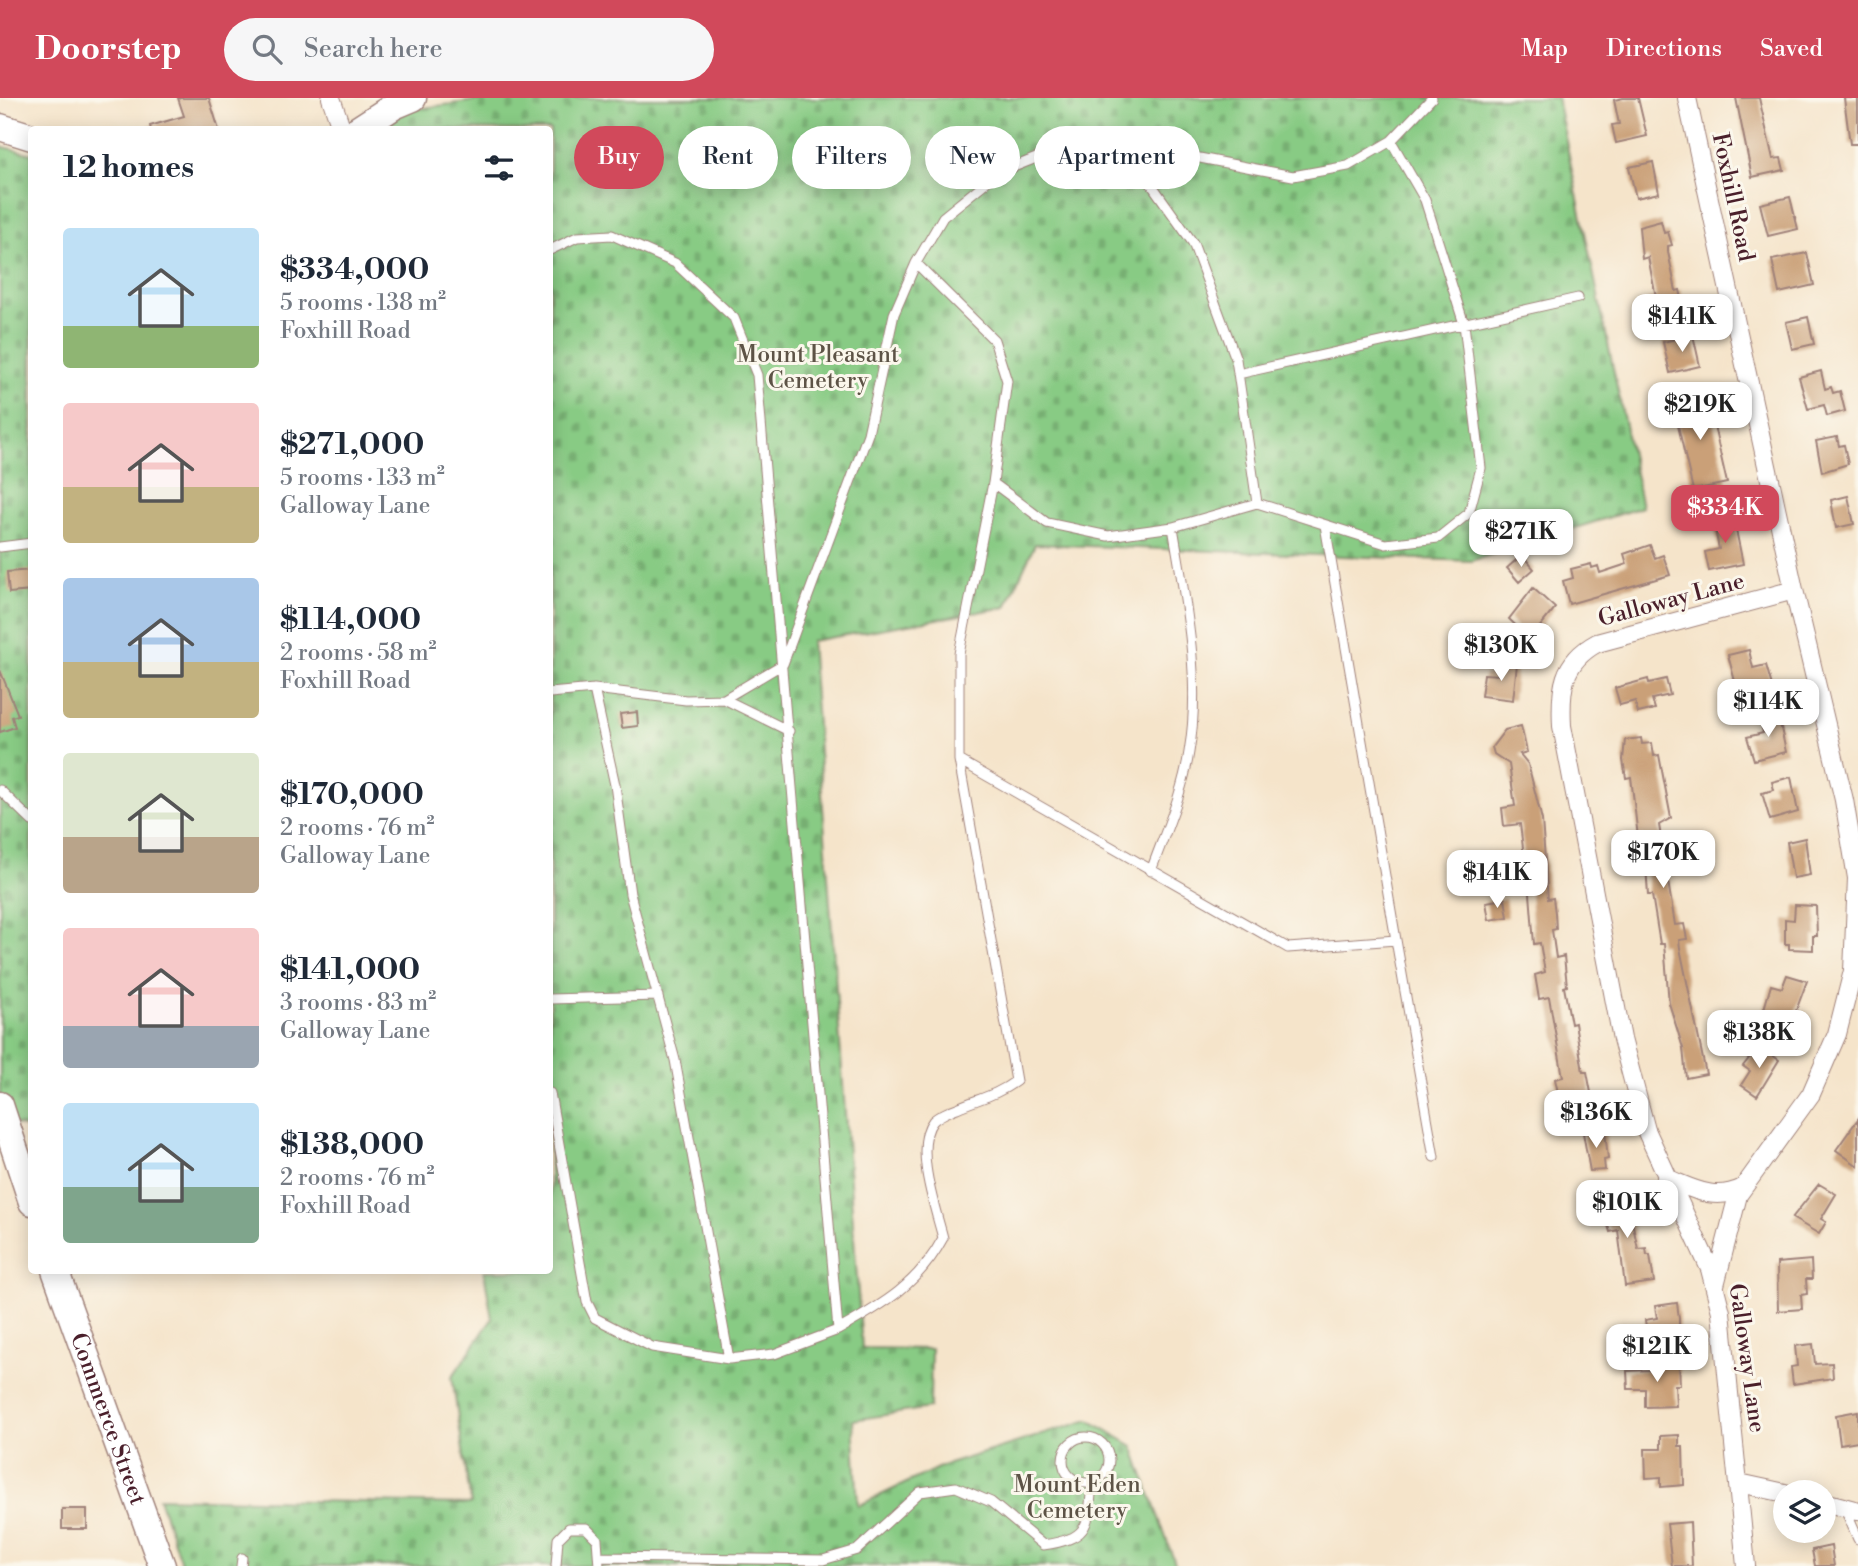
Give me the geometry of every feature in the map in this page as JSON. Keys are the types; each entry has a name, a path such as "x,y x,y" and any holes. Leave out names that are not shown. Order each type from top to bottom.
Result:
{"street":[{"path":"331,98 341,126"},
{"path":"363,126 394,106 413,98"},
{"name":"Foxhill Road","path":"1687,98 1794,590 1844,800 1857,878 1857,937 1847,999 1837,1034 1811,1094 1743,1188 1715,1285"},
{"path":"0,127 28,136"},
{"name":"Galloway Lane","path":"1746,1566 1721,1312 1710,1269 1646,1130 1622,1038 1562,726 1562,683 1570,664 1584,650 1597,643 1794,590"},
{"path":"0,1105 28,1190"},
{"path":"1666,1178 1703,1193 1727,1196 1743,1188"},
{"name":"Commerce Street","path":"56,1274 162,1566"},
{"path":"1739,1483 1773,1490"}],"lane":[{"path":"1200,158 1293,176 1348,166 1391,141 1432,98"},
{"path":"993,483 1047,523 1108,536 1173,527 1257,503 1386,544 1438,538 1469,513 1480,468 1464,324 1425,200 1391,141"},
{"path":"724,699 783,664 868,434 894,314 916,264 943,217 996,174 1034,159"},
{"path":"1155,189 1193,243 1236,359 1257,503"},
{"path":"553,249 577,237 612,235 675,263 734,318 757,375 838,1330"},
{"path":"553,1110 587,1302 595,1318 652,1347 729,1359 774,1354 838,1330 883,1305 930,1263 943,1238 927,1174 925,1144 933,1121 956,1108 995,1096 1016,1081 959,760 959,654 993,483 1007,381 994,340 916,264"},
{"path":"1238,374 1578,298"},
{"path":"1325,525 1434,1157"},
{"path":"1151,871 1177,800 1189,752 1193,700 1190,638 1173,527"},
{"path":"0,547 28,544"},
{"path":"553,693 594,689 686,700 724,699 789,731"},
{"path":"594,689 615,785 630,894 675,1060 729,1359"},
{"path":"959,760 1289,948 1396,940"},
{"path":"0,790 28,817"},
{"path":"553,999 659,996"},
{"path":"1081,1436 1100,1439 1110,1454 1105,1475 1092,1483 1073,1480 1062,1465 1064,1449 1081,1436"},
{"path":"556,1566 558,1539 569,1528 586,1528 597,1539 600,1562 823,1560 857,1550 920,1492 956,1487 991,1502 1043,1545 1071,1541 1089,1522 1092,1483"},
{"path":"1851,1509 1858,1539"}],"green space":[{"name":"Mount Pleasant Cemetery","path":"495,98 1557,98 1642,507 1471,561 1035,544 1006,607 811,641 862,1348 931,1349 930,1408 853,1420 858,1506 942,1466 1089,1420 1133,1446 1176,1566 182,1566 159,1498 471,1504 452,1377 492,1319 484,1274 553,1274 553,126 383,126 409,110"},
{"path":"0,146 28,153 28,1128 0,1121"}],"building":[{"path":"178,98 209,98 218,126 150,126 184,116"},
{"path":"1638,98 1647,136 1616,143 1612,125 1619,124 1614,100"},
{"path":"1736,98 1759,98 1773,159 1781,158 1784,170 1752,177"},
{"path":"1844,98 1858,98 1858,144 1850,144"},
{"path":"1653,162 1659,193 1636,198 1629,167"},
{"path":"1790,197 1798,229 1768,236 1760,204"},
{"path":"1661,221 1664,233 1668,232 1672,245 1668,246 1668,252 1676,291 1680,290 1683,303 1680,303 1682,310 1653,317 1649,299 1656,297 1648,257 1642,259 1639,227"},
{"path":"1807,253 1814,285 1779,293 1772,260"},
{"path":"1808,317 1814,344 1792,349 1786,322"},
{"path":"1693,335 1700,366 1670,373 1663,342"},
{"path":"1821,371 1825,389 1831,387 1833,393 1840,391 1845,411 1827,416 1824,405 1808,409 1799,377"},
{"path":"1706,391 1727,483 1693,490 1676,417 1681,416 1677,397"},
{"path":"1837,437 1839,446 1844,445 1848,464 1822,472 1816,441"},
{"path":"1848,496 1854,524 1836,528 1831,500"},
{"path":"1733,515 1743,564 1709,571 1705,552 1719,549 1713,519"},
{"path":"1650,545 1655,558 1663,555 1670,575 1569,604 1563,581 1573,578 1571,569 1591,564 1592,568 1598,566 1600,573 1627,564 1624,554"},
{"path":"1522,555 1534,569 1519,582 1507,568"},
{"path":"28,570 28,591 9,593 7,572"},
{"path":"1533,588 1555,608 1530,639 1509,619"},
{"path":"1749,650 1753,668 1766,665 1772,686 1747,693 1745,687 1737,689 1728,655"},
{"path":"1500,662 1517,664 1513,700 1481,696 1484,674 1499,675"},
{"path":"0,670 18,715 12,717 15,727 0,732"},
{"path":"1648,679 1649,683 1666,679 1670,695 1652,699 1655,709 1638,713 1635,701 1620,705 1615,688"},
{"path":"637,712 638,726 622,728 620,714"},
{"path":"1778,714 1786,752 1754,760 1747,737 1763,733 1760,719"},
{"path":"1521,726 1527,752 1520,754 1528,764 1542,820 1548,899 1553,898 1555,913 1556,929 1552,930 1556,958 1564,956 1567,986 1564,987 1571,1024 1575,1023 1583,1072 1587,1072 1594,1108 1573,1113 1570,1100 1560,1102 1555,1079 1563,1077 1549,997 1539,999 1535,975 1545,972 1540,943 1534,944 1529,881 1526,872 1514,874 1512,857 1524,856 1520,824 1504,826 1502,808 1515,806 1509,764 1494,754 1492,747 1505,730"},
{"path":"1641,738 1642,744 1652,743 1654,756 1659,755 1671,818 1659,825 1675,925 1684,924 1687,939 1679,940 1680,948 1706,1074 1686,1078 1683,1048 1669,1003 1664,944 1660,944 1652,895 1648,895 1644,836 1638,837 1631,777 1626,778 1623,760 1625,740"},
{"path":"1791,777 1798,812 1770,820 1762,793 1774,790 1772,782"},
{"path":"1805,838 1810,875 1793,878 1787,842"},
{"path":"1505,899 1508,917 1489,920 1486,902"},
{"path":"1795,905 1816,906 1817,936 1813,936 1813,950 1789,949 1789,944 1785,944 1785,919 1794,920"},
{"path":"1787,975 1807,981 1791,1024 1772,1018 1774,1012 1764,1009 1771,985 1782,988"},
{"path":"1759,1046 1779,1060 1757,1096 1741,1085 1750,1071 1743,1066"},
{"path":"1858,1119 1858,1166 1836,1150"},
{"path":"1605,1131 1608,1159 1604,1160 1605,1170 1590,1171 1583,1133"},
{"path":"1819,1184 1836,1194 1821,1219 1826,1222 1819,1234 1792,1218"},
{"path":"1625,1189 1638,1249 1646,1248 1647,1255 1650,1255 1654,1282 1625,1286 1618,1230 1610,1232 1602,1206 1605,1206 1603,1195"},
{"path":"1811,1260 1812,1279 1806,1279 1807,1294 1801,1295 1802,1309 1778,1311 1777,1263"},
{"path":"1677,1303 1677,1341 1649,1345 1645,1320 1657,1318 1655,1306"},
{"path":"1813,1344 1815,1364 1832,1363 1833,1378 1793,1384 1791,1367 1797,1366 1795,1346"},
{"path":"1679,1364 1680,1385 1675,1385 1676,1406 1645,1407 1645,1389 1628,1389 1627,1371 1652,1370 1652,1365"},
{"path":"1858,1411 1858,1441 1840,1444 1836,1415"},
{"path":"1679,1435 1679,1446 1683,1446 1684,1485 1661,1487 1661,1477 1646,1478 1645,1449 1661,1449 1661,1436"},
{"path":"62,1509 87,1509 87,1529 62,1529"},
{"path":"1690,1522 1692,1566 1672,1566 1667,1524"},
{"path":"1831,1546 1834,1566 1815,1566 1812,1550"}],"park label":[{"name":"Mount Eden Cemetery","path":"1077,1497"}]}
